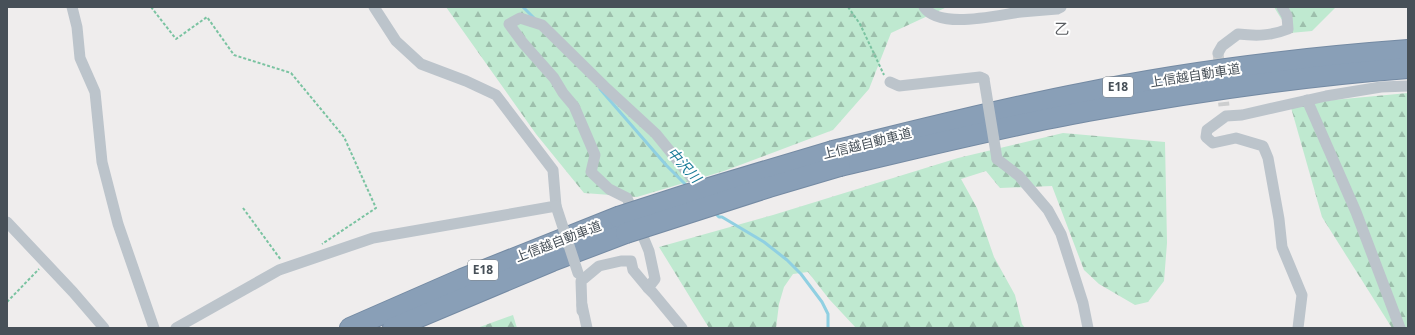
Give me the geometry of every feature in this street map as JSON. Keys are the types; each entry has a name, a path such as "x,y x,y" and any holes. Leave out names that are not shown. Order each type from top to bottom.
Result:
{"highway":[{"name":"上信越自動車道","path":"836,159 974,117 1084,93 1182,76 1279,62 1408,50"},
{"name":"上信越自動車道","path":"393,328 552,261 622,225 696,192 836,159 977,134 1087,111 1185,94 1280,81 1408,68"},
{"name":"上信越自動車道","path":"350,328 462,279 622,225"}],"street":[{"path":"72,7 77,27 80,58 95,92 102,162 118,224 154,328"},
{"path":"374,7 396,40 421,64 466,81 496,95 553,170 556,206 578,273 582,311 587,328"},
{"path":"924,7 927,11 937,17 962,20 1023,9 1057,9 1061,7"},
{"path":"1218,53 1222,46 1238,34 1257,36 1278,33 1288,29 1287,16 1282,7"},
{"path":"648,288 655,279 649,250 627,198 609,189 591,172 595,155 574,106 563,93 554,78 508,24 520,18 542,25 604,86 656,134 692,176"},
{"path":"890,82 899,86 980,77 984,79 997,159 1019,176 1048,210 1061,234 1083,303 1088,328"},
{"path":"1298,328 1302,295 1282,247 1279,219 1268,158 1263,146 1236,138 1213,143 1206,137 1207,130 1225,111 1242,114 1307,100 1381,87 1408,86"},
{"path":"1307,100 1356,212 1400,328"},
{"path":"176,328 279,270 373,238 556,206"},
{"path":"7,222 104,328"},
{"path":"582,311 581,281 598,266 621,261 631,261 633,270 682,328"}],"path":[{"path":"151,7 176,39 207,17 234,56 292,73 344,137 376,208 319,246"},
{"path":"848,7 860,24 873,49 882,72 890,82"},
{"path":"243,208 287,268"},
{"path":"7,302 45,263"}],"green space":[{"path":"446,7 947,7 891,33 869,89 833,130 724,171 637,197 584,193 536,134"},
{"path":"1274,7 1336,7 1312,31 1290,33"},
{"path":"1408,93 1408,328 1392,328 1322,217 1290,104"},
{"path":"1063,133 1165,142 1167,243 1164,281 1148,302 1135,305 1099,284 1084,270 1052,186 1000,188 986,171 961,179 977,208 994,257 1015,295 1022,324 1025,328 856,328 829,299 808,272 793,274 784,287 779,304 776,328 709,328 659,247 773,215 958,158"},
{"path":"513,315 517,328 477,328"}],"waterway":[{"name":"中沢川","path":"523,7 535,19"},
{"name":"中沢川","path":"600,89 666,165 688,187"},
{"name":"中沢川","path":"714,212 719,217 722,217 764,242 787,260 801,274 822,302 828,314 828,328"}],"tunnel":[{"path":"1218,53 1224,106"}],"district":[{"name":"乙","path":"1062,29"}]}
